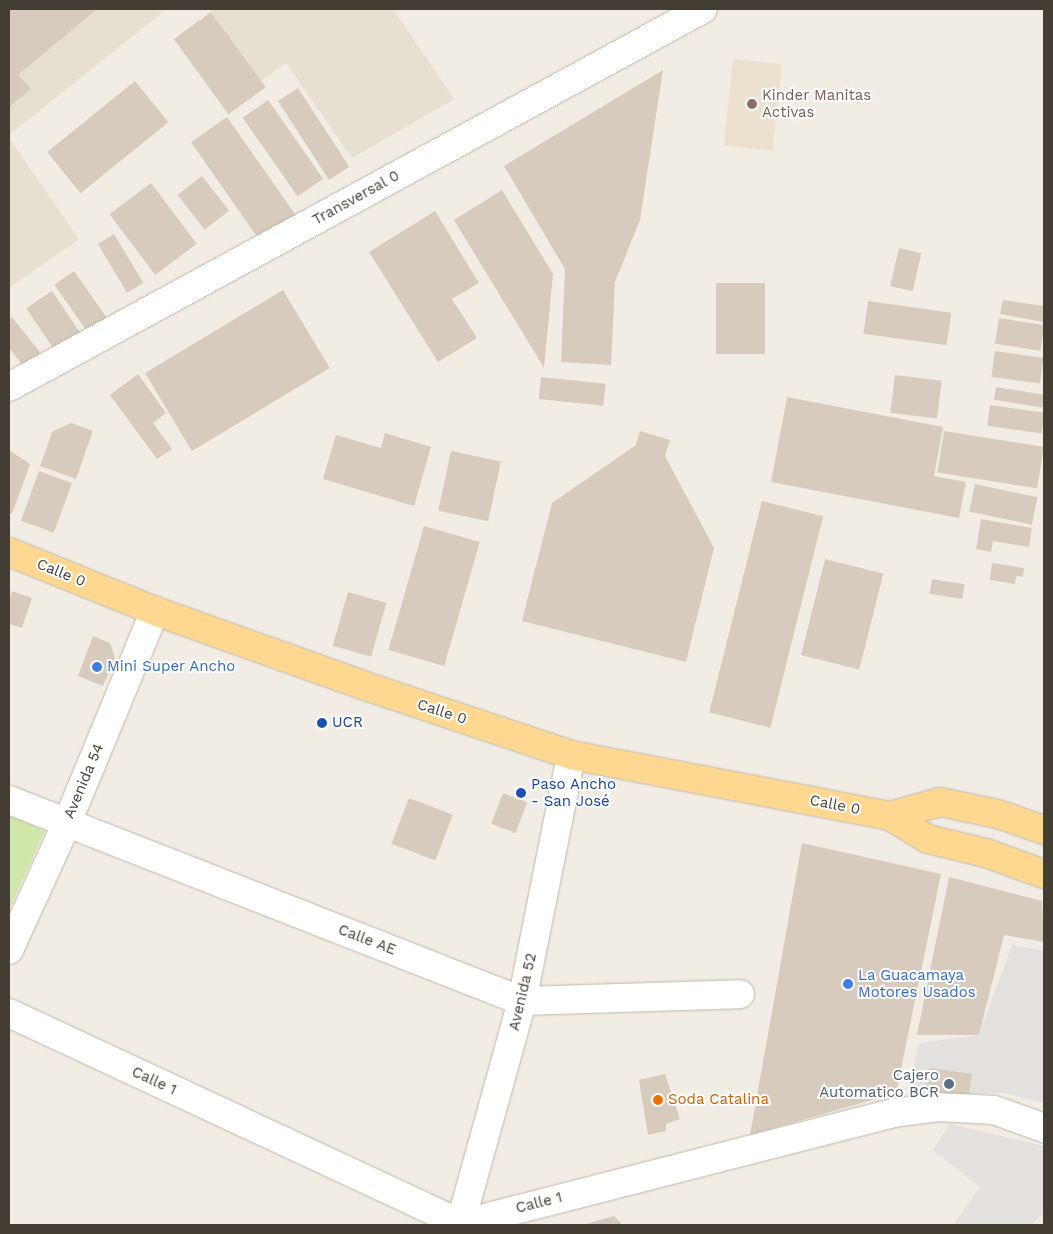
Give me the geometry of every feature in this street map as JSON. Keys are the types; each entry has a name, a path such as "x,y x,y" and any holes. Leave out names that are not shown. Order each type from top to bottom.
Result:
{"main road":[{"name":"Calle 0","path":"9,552 155,611 368,687 571,755 890,816 928,839 986,854 1041,875"},
{"name":"Calle 0","path":"890,816 940,802 998,814 1044,830"}],"street":[{"name":"Transversal 0","path":"9,387 702,9"},
{"name":"Avenida 54","path":"9,950 67,822 155,611"},
{"name":"Avenida 52","path":"460,1224 522,1002 571,755"},
{"name":"Calle AE","path":"9,800 522,1002 740,994"},
{"name":"Calle 1","path":"9,1013 460,1224 894,1113 938,1107 994,1110 1044,1128"}],"shaded area":[{"path":"9,9 167,9 9,135"},
{"path":"210,9 393,9 454,99 352,158 286,63 258,83"},
{"name":"Kinder Manitas Activas","path":"733,59 782,64 773,151 724,146"},
{"path":"9,138 79,239 9,288"},
{"path":"1012,945 1044,951 1044,1103 1005,1093 908,1094 919,1043 979,1035"},
{"path":"950,1124 1044,1146 1044,1212 1032,1225 953,1225 980,1187 933,1150"}],"green space":[{"path":"9,815 45,831 9,910"}],"building":[{"path":"9,9 97,9 18,75 31,89 9,107"},
{"path":"211,12 266,87 228,114 174,39"},
{"path":"663,70 640,220 615,282 611,365 561,362 565,269 504,166"},
{"path":"135,81 168,122 81,193 47,152"},
{"path":"298,88 349,167 329,180 278,101"},
{"path":"268,100 323,179 298,196 243,118"},
{"path":"227,117 295,214 259,240 191,142"},
{"path":"202,176 229,211 205,230 178,195"},
{"path":"151,183 197,244 155,275 109,214"},
{"path":"502,190 553,274 544,368 454,220"},
{"path":"435,211 479,283 452,299 477,338 438,362 369,252"},
{"path":"114,234 143,283 127,293 98,244"},
{"path":"899,248 921,253 913,291 890,286"},
{"path":"74,271 109,321 89,335 54,285"},
{"path":"716,283 765,283 765,354 716,354"},
{"path":"283,290 330,368 192,451 145,373"},
{"path":"52,291 83,337 57,354 26,308"},
{"path":"1003,300 1044,306 1044,322 1000,314"},
{"path":"868,301 951,313 947,345 863,334"},
{"path":"12,317 43,356 26,369 9,348 9,320"},
{"path":"999,318 1044,325 1040,351 995,344"},
{"path":"995,351 1044,358 1040,384 991,377"},
{"path":"138,374 166,413 153,423 172,449 157,459 110,395"},
{"path":"895,375 942,381 937,418 890,413"},
{"path":"541,377 606,384 603,406 539,399"},
{"path":"996,387 1044,395 1042,408 994,400"},
{"path":"787,397 943,427 934,476 966,482 959,518 771,482"},
{"path":"990,405 1044,413 1042,433 987,426"},
{"path":"71,423 93,431 76,479 40,466 52,432"},
{"path":"640,431 670,440 665,456 714,548 686,662 522,621 552,503 636,445"},
{"path":"944,431 1044,447 1037,488 937,472"},
{"path":"385,433 431,447 414,506 323,479 336,435 381,448"},
{"path":"9,450 30,464 12,514 9,512"},
{"path":"451,451 501,462 488,521 438,511"},
{"path":"39,471 72,483 54,533 21,521"},
{"path":"975,484 1038,497 1032,525 969,511"},
{"path":"762,501 823,516 770,728 709,713"},
{"path":"981,519 1032,528 1029,547 993,541 991,552 976,549"},
{"path":"424,526 480,542 444,666 388,650"},
{"path":"825,559 883,574 859,670 801,655"},
{"path":"992,563 1024,568 1023,577 1016,576 1015,584 990,580"},
{"path":"932,579 965,584 962,599 930,594"},
{"path":"12,591 32,598 22,628 9,624 9,602"},
{"path":"348,592 386,603 371,657 333,646"},
{"name":"Mini Super Ancho","path":"93,636 110,643 115,658 103,686 78,676"},
{"path":"503,793 527,802 515,833 491,824"},
{"path":"409,798 453,815 435,861 391,844"},
{"name":"La Guacamaya Motores Usados","path":"802,843 941,874 896,1093 750,1135"},
{"path":"949,877 1042,901 1044,942 1004,935 979,1035 917,1035"},
{"name":"Cajero Automatico BCR","path":"930,1068 972,1074 969,1094 926,1094"},
{"name":"Soda Catalina","path":"665,1074 680,1119 666,1124 666,1131 648,1135 639,1080"},
{"path":"614,1216 623,1225 582,1225"}],"place":[{"name":"Kinder Manitas Activas","path":"752,104"},
{"name":"Mini Super Ancho","path":"97,667"},
{"name":"UCR","path":"322,723"},
{"name":"Paso Ancho - San José","path":"521,793"},
{"name":"La Guacamaya Motores Usados","path":"848,984"},
{"name":"Cajero Automatico BCR","path":"949,1084"},
{"name":"Soda Catalina","path":"658,1100"}]}
